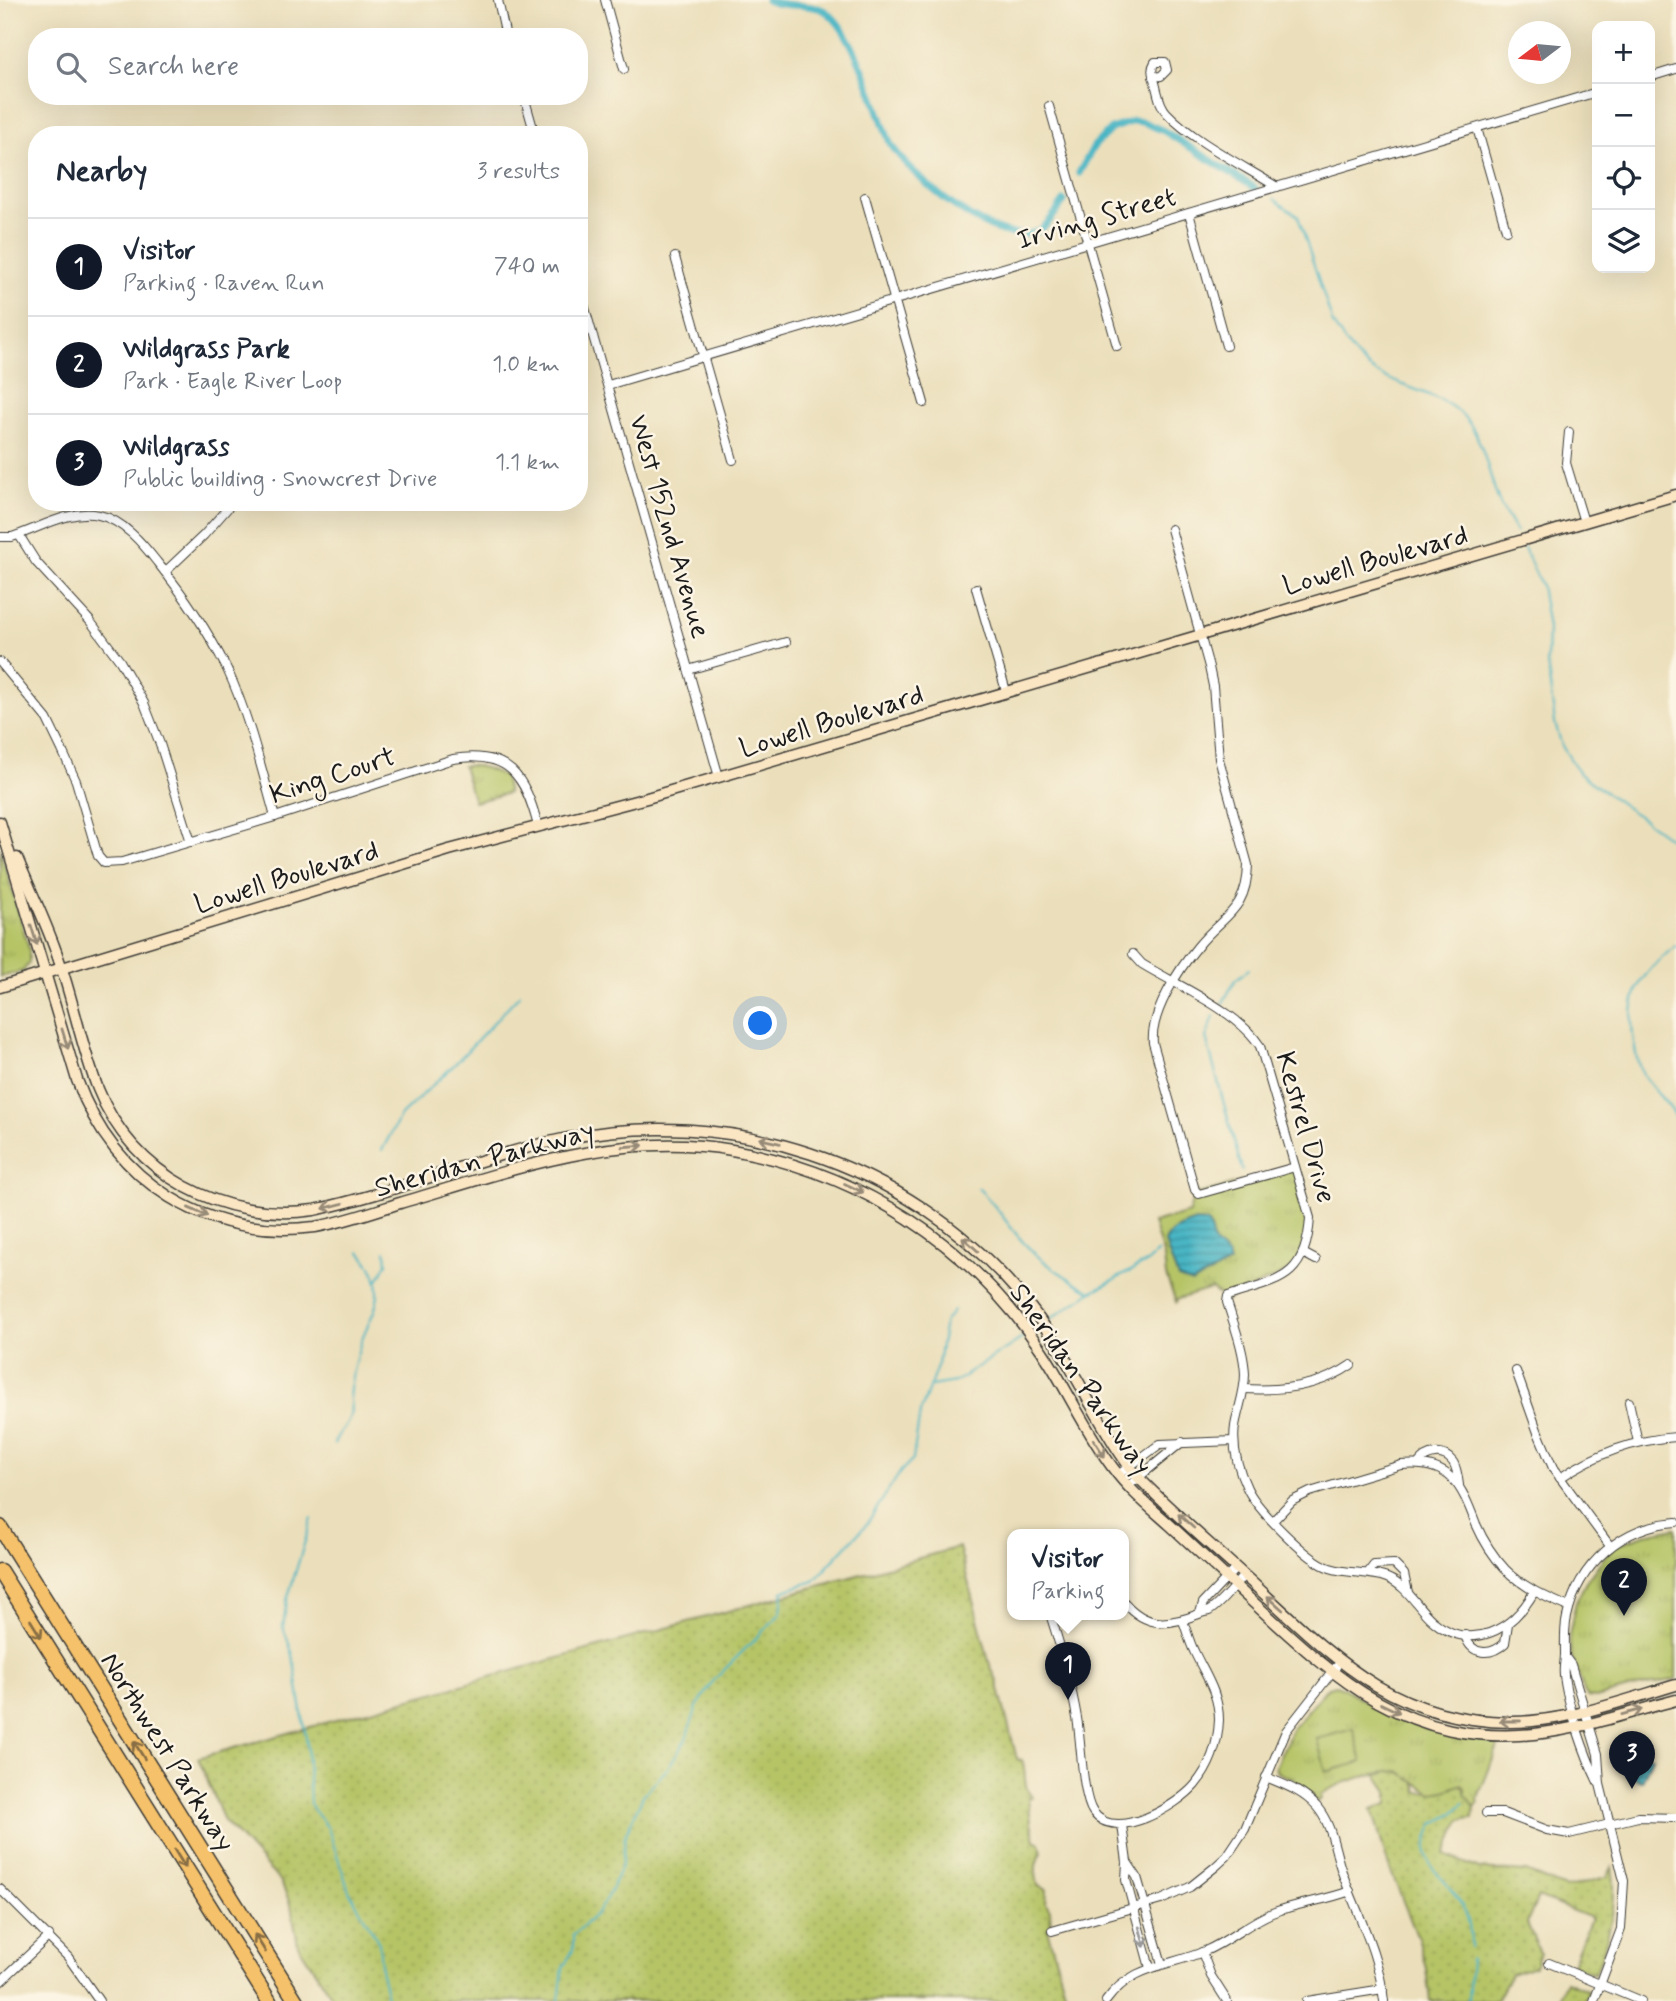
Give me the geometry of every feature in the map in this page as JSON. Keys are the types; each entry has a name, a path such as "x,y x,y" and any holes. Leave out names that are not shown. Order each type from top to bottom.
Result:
{"highway":[{"name":"Northwest Parkway","path":"0,1527 296,2001"},
{"name":"Northwest Parkway","path":"0,1571 269,2001"}],"main road":[{"name":"Lowell Boulevard","path":"0,987 384,869 648,798 1676,495"},
{"name":"Sheridan Parkway","path":"0,821 55,947 94,1079 115,1122 155,1167 186,1188 218,1202 266,1212 314,1210 560,1140 621,1130 706,1131 743,1135 793,1147 839,1163 905,1196 955,1231 991,1263 1018,1292 1060,1349 1113,1445 1138,1476 1340,1662 1371,1684 1392,1695 1447,1715 1512,1722 1579,1712 1676,1685"},
{"name":"Sheridan Parkway","path":"0,821 80,1088 92,1115 122,1158 151,1185 183,1205 217,1219 268,1229 315,1227 545,1160 582,1152 653,1145 730,1150 812,1171 863,1192 908,1217 975,1270 1008,1306 1045,1356 1094,1441 1118,1475 1231,1582 1357,1691 1390,1709 1438,1726 1474,1733 1512,1735 1537,1734 1583,1725 1676,1700"}],"street":[{"path":"605,0 624,69"},
{"path":"499,1 504,28"},
{"path":"1655,75 1676,69"},
{"path":"1153,77 1161,105 1167,114 1214,148 1277,187"},
{"name":"Irving Street","path":"608,384 1592,94"},
{"path":"527,105 532,126"},
{"path":"1049,106 1117,346"},
{"path":"1477,128 1506,230"},
{"path":"864,197 924,403"},
{"path":"1189,213 1226,346"},
{"path":"676,257 733,460"},
{"name":"West 152nd Avenue","path":"588,317 719,777"},
{"path":"1569,432 1566,463 1584,522"},
{"path":"165,572 204,536 225,511"},
{"path":"0,537 19,535 83,513 103,516 136,538 165,572 200,621 227,669 245,714 275,817"},
{"path":"1171,529 1213,686 1219,759 1248,865 1247,881 1234,912 1199,944 1174,983 1154,1021 1153,1043 1195,1190 1199,1194 1295,1167"},
{"path":"19,535 36,562 90,621 126,672 144,704 160,744 191,842"},
{"path":"976,588 1006,691"},
{"path":"688,670 786,642"},
{"name":"King Court","path":"0,662 47,719 76,781 98,856 104,863 122,862 275,817 453,759 486,757 512,770 530,797 538,826"},
{"name":"Kestrel Drive","path":"1133,954 1142,964 1230,1015 1256,1039 1310,1218 1303,1253 1286,1276 1228,1296 1227,1302 1245,1373 1234,1441"},
{"path":"1303,1253 1316,1260"},
{"path":"1244,1389 1278,1390 1294,1387 1340,1373 1351,1365"},
{"path":"1516,1371 1544,1449 1560,1478 1610,1546"},
{"path":"1629,1402 1638,1442"},
{"path":"1560,1478 1603,1453 1638,1442 1676,1437"},
{"path":"1118,1475 1160,1444 1234,1441 1242,1477 1256,1504 1319,1563 1340,1571 1385,1577 1400,1584 1430,1619 1443,1628 1465,1635 1481,1636 1507,1624 1520,1614 1534,1592"},
{"path":"1128,1486 1182,1443"},
{"path":"1418,1464 1424,1456 1437,1454 1445,1456 1455,1465 1460,1485 1488,1547 1506,1570 1534,1592 1569,1606"},
{"path":"1273,1521 1292,1501 1310,1492 1401,1465 1430,1466 1448,1474 1460,1485"},
{"path":"1594,2001 1617,1945 1625,1897 1621,1863 1600,1784 1598,1754 1583,1725 1571,1665 1565,1657 1569,1606 1583,1576 1610,1546 1639,1530 1676,1522"},
{"path":"1368,1573 1374,1565 1394,1564 1404,1574 1408,1592"},
{"path":"1129,1607 1146,1619 1164,1623 1183,1620 1209,1611 1240,1571"},
{"path":"1052,1620 1077,1716 1087,1801 1091,1810 1102,1821 1122,1825 1152,1815 1184,1796 1206,1769 1215,1746 1219,1720 1216,1696 1194,1652 1183,1620"},
{"path":"1465,1635 1470,1646 1477,1651 1493,1652 1505,1643 1507,1624"},
{"path":"1052,1931 1139,1906 1190,1887 1227,1856 1245,1829 1286,1731 1340,1662"},
{"path":"1266,1777 1300,1792 1319,1809 1331,1830 1338,1860 1376,1956 1384,2001"},
{"path":"1486,1813 1503,1813 1557,1833 1580,1833 1638,1817 1676,1818"},
{"path":"1122,1825 1127,1862 1137,1877 1139,1906 1150,1968"},
{"path":"0,1889 68,1957 99,2001"},
{"path":"1106,2001 1124,1981 1150,1968 1202,1952 1271,1913 1350,1891"},
{"path":"1139,1906 1162,1964"},
{"path":"0,1982 49,1937"},
{"path":"1202,1952 1211,1976 1227,2001"},
{"path":"1549,1963 1641,2001"},
{"path":"1307,2001 1382,1989"}],"green space":[{"path":"463,766 484,768 504,777 508,793 474,802"},
{"path":"0,849 29,949 29,963 23,971 0,977"},
{"path":"1295,1167 1309,1231 1294,1268 1227,1300 1211,1289 1178,1299 1176,1302 1166,1276 1164,1257 1153,1223 1189,1213 1195,1190 1199,1194"},
{"path":"1676,1528 1676,1679 1596,1698 1588,1697 1571,1654 1569,1636 1576,1602 1586,1582 1605,1556 1619,1544 1650,1533"},
{"path":"959,1547 1017,1759 1022,1760 1027,1789 1032,1797 1028,1798 1031,1823 1042,1853 1036,1865 1038,1886 1047,1890 1046,1903 1050,1910 1051,1928 1047,1929 1068,2001 335,2001 298,1945 291,1905 281,1882 224,1821 198,1758"},
{"path":"1336,1685 1383,1712 1411,1724 1455,1735 1500,1741 1474,1808 1462,1784 1432,1793 1399,1771 1369,1775 1347,1782 1320,1795 1322,1798 1317,1802 1295,1780 1277,1772 1275,1767 1293,1728 1328,1687"},
{"path":"1353,1729 1362,1762 1326,1772 1317,1739"},
{"path":"1390,1771 1409,1776 1418,1792 1445,1791 1459,1783 1464,1787 1474,1808 1473,1818 1460,1820 1445,1855 1479,1869 1526,1872 1565,1888 1607,1877 1612,1867 1613,1908 1595,1974 1572,1964 1591,1918 1538,1897 1527,1923 1540,1953 1535,1966 1511,1974 1496,2001 1430,2001 1419,1941 1388,1864 1372,1809 1388,1804 1388,1791 1377,1775"},
{"path":"1566,1981 1589,1991 1583,2001 1557,2001"}],"water":[{"path":"1196,1221 1209,1225 1214,1243 1228,1256 1230,1263 1192,1283 1178,1278 1165,1243 1173,1231"},
{"path":"1639,1752 1652,1757 1642,1781 1627,1775 1631,1773"}],"waterway":[{"path":"767,0 814,7 832,17 843,31 863,69 890,143 916,174 957,208 980,222 1002,231 1023,235 1044,227 1064,201"},
{"path":"1079,173 1094,146 1111,129 1133,121 1143,122 1164,131 1255,188"},
{"path":"1274,199 1298,216 1333,324 1346,344 1375,372 1446,403 1466,419 1482,448 1500,504 1516,532"},
{"path":"1524,548 1541,585 1548,628 1547,663 1555,723 1562,746 1580,774 1676,843"},
{"path":"1676,946 1644,977 1638,987 1632,1012 1639,1067 1676,1117"},
{"path":"1222,1004 1236,979 1249,969"},
{"path":"382,1150 401,1115 454,1065 520,994"},
{"path":"1214,1016 1206,1038 1242,1170"},
{"path":"978,1188 1033,1252 1061,1274 1091,1292 1146,1263 1158,1252"},
{"path":"377,1282 387,1263 386,1251"},
{"path":"334,1444 350,1417 354,1366 378,1297 375,1274 360,1252"},
{"path":"1046,1322 1091,1292"},
{"path":"559,2001 563,1968 573,1950 573,1935 598,1912 610,1892 622,1864 625,1836 643,1795 668,1768 685,1741 697,1707 714,1680 781,1613 783,1591 814,1581 866,1525 901,1471 913,1459 920,1413 938,1364 945,1321 953,1311"},
{"path":"931,1386 955,1382 1024,1337"},
{"path":"312,1518 287,1600 283,1627 293,1655 307,1744 310,1805 328,1828 349,1891 379,1943 382,1977 388,2001"},
{"path":"1464,1803 1451,1815 1434,1824 1427,1849 1432,1867 1452,1890 1465,1911 1471,1947"},
{"path":"1468,2001 1471,1958"}],"place":[{"name":"Wildgrass Park","path":"1624,1616"},
{"name":"Visitor","path":"1068,1700"},
{"name":"Wildgrass","path":"1632,1789"}]}
